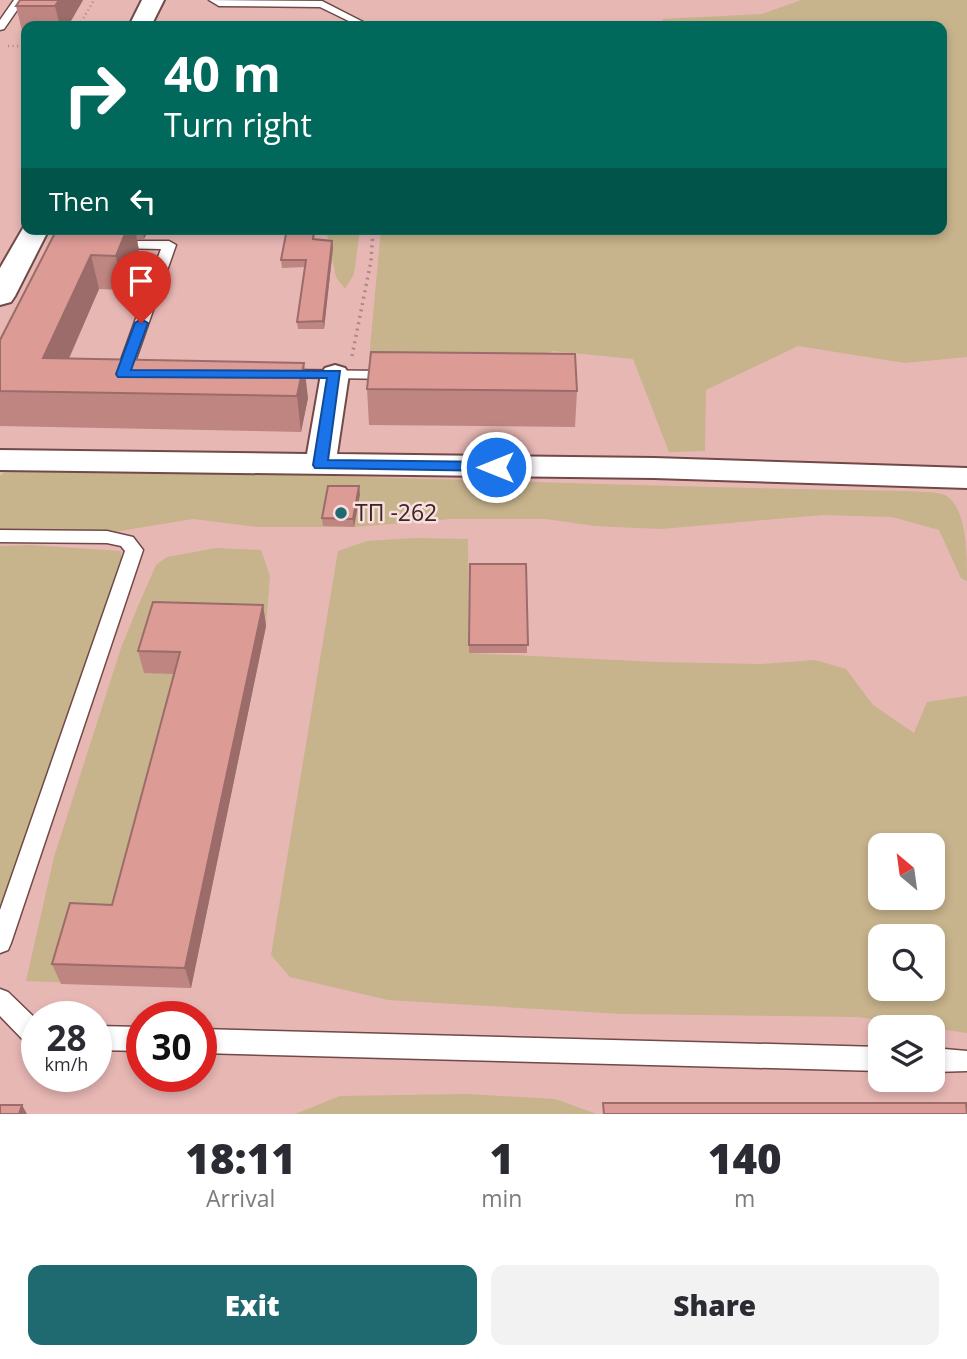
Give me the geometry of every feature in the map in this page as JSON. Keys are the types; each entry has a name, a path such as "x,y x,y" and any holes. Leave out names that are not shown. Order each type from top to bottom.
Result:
{"main road":[{"path":"142,21 153,0"},
{"path":"0,296 34,240"}],"street":[{"path":"320,465 342,374"},
{"path":"0,460 654,468 967,478"}],"lane":[{"path":"0,27 19,0"},
{"path":"214,0 219,3 322,4 356,21"},
{"path":"104,245 169,246 123,374 149,374"},
{"path":"269,374 406,375"},
{"path":"0,536 107,537 127,541 134,550 0,943"},
{"path":"0,1000 21,1021"},
{"path":"217,1041 868,1059"},
{"path":"945,1060 963,1061"}],"path":[{"path":"82,21 94,0"},
{"path":"0,46 21,46"},
{"path":"342,374 371,261 373,235"}],"shaded area":[{"path":"801,0 967,0 967,357 905,363 798,346 706,390 705,451 669,452 633,359 553,351 509,368 409,369 369,359 380,235 947,235 947,21 662,21 762,14"},
{"path":"327,235 359,235 354,274 345,289 336,277"},
{"path":"8,469 931,492 945,495 958,510 964,532 967,581 961,578 939,530 892,517 823,515 661,529 594,526 546,519 451,519 354,527 259,527 193,519 114,532 0,529 0,476"},
{"path":"468,539 469,653 657,662 761,664 815,660 846,669 873,705 914,733 927,702 967,696 967,1033 945,1030 945,1015 868,1015 868,1018 623,1014 388,1000 290,977 271,955 338,551 367,541"},
{"path":"31,545 121,551 121,567 13,878 0,907 0,546"},
{"path":"216,548 261,550 270,576 266,626 191,988 26,981 54,857 121,648 138,606 156,565 167,557"},
{"path":"466,1094 555,1099 597,1114 295,1114 340,1096"}],"building":[{"path":"20,0 59,0 55,6 16,6"},
{"path":"54,235 125,235 116,256 91,255 43,358 304,363 297,396 0,391 0,340"},
{"path":"286,235 313,235 313,239 332,241 323,321 297,322 306,260 281,260"},
{"path":"371,352 575,354 577,391 367,389"},
{"name":"ТП -262","path":"328,486 359,486 353,519 322,518"},
{"path":"470,564 526,564 528,645 469,645"},
{"path":"153,602 263,605 185,968 52,964 70,903 112,905 180,652 138,651"},
{"path":"603,1103 966,1103 967,1114 604,1114"},
{"path":"0,1105 22,1105 19,1114 0,1114"}],"place":[{"name":"ТП -262","path":"341,513"}],"route":[{"path":"141,323 123,374 335,374 320,465 496,467"}]}
